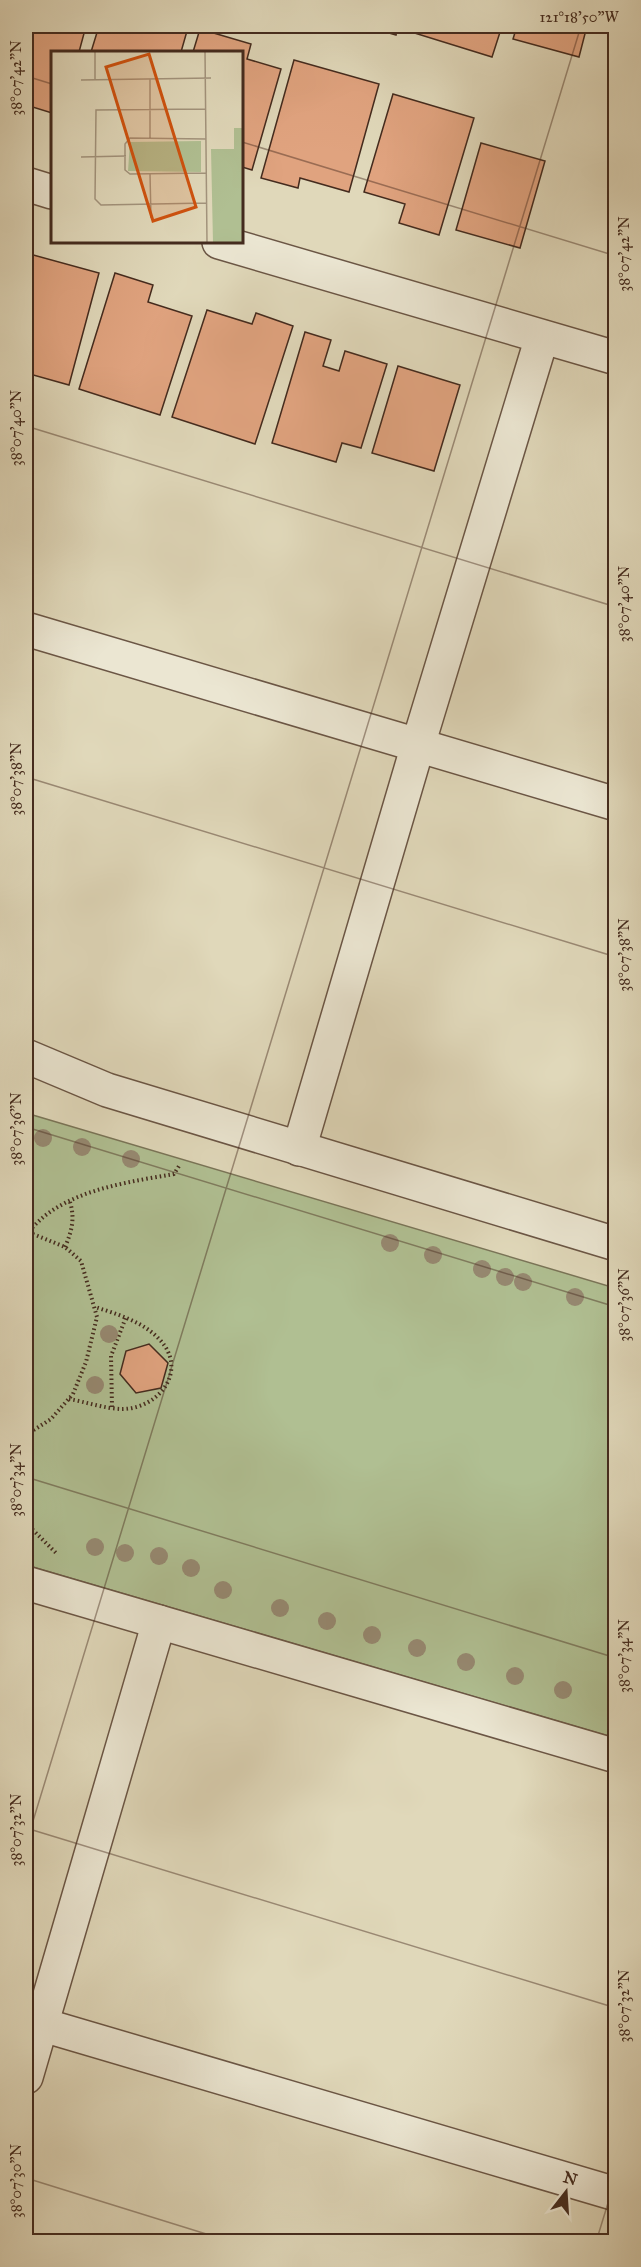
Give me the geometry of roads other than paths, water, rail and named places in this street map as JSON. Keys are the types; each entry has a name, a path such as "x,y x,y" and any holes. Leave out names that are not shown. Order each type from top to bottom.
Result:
{"street":[{"path":"26,184 51,192"},
{"path":"222,243 615,358"},
{"path":"299,1149 542,336"},
{"path":"26,629 615,804"},
{"path":"26,1056 107,1090 615,1244"},
{"path":"26,1583 615,1756"},
{"path":"26,2077 33,2022 159,1622"},
{"path":"33,2022 615,2194"}]}
